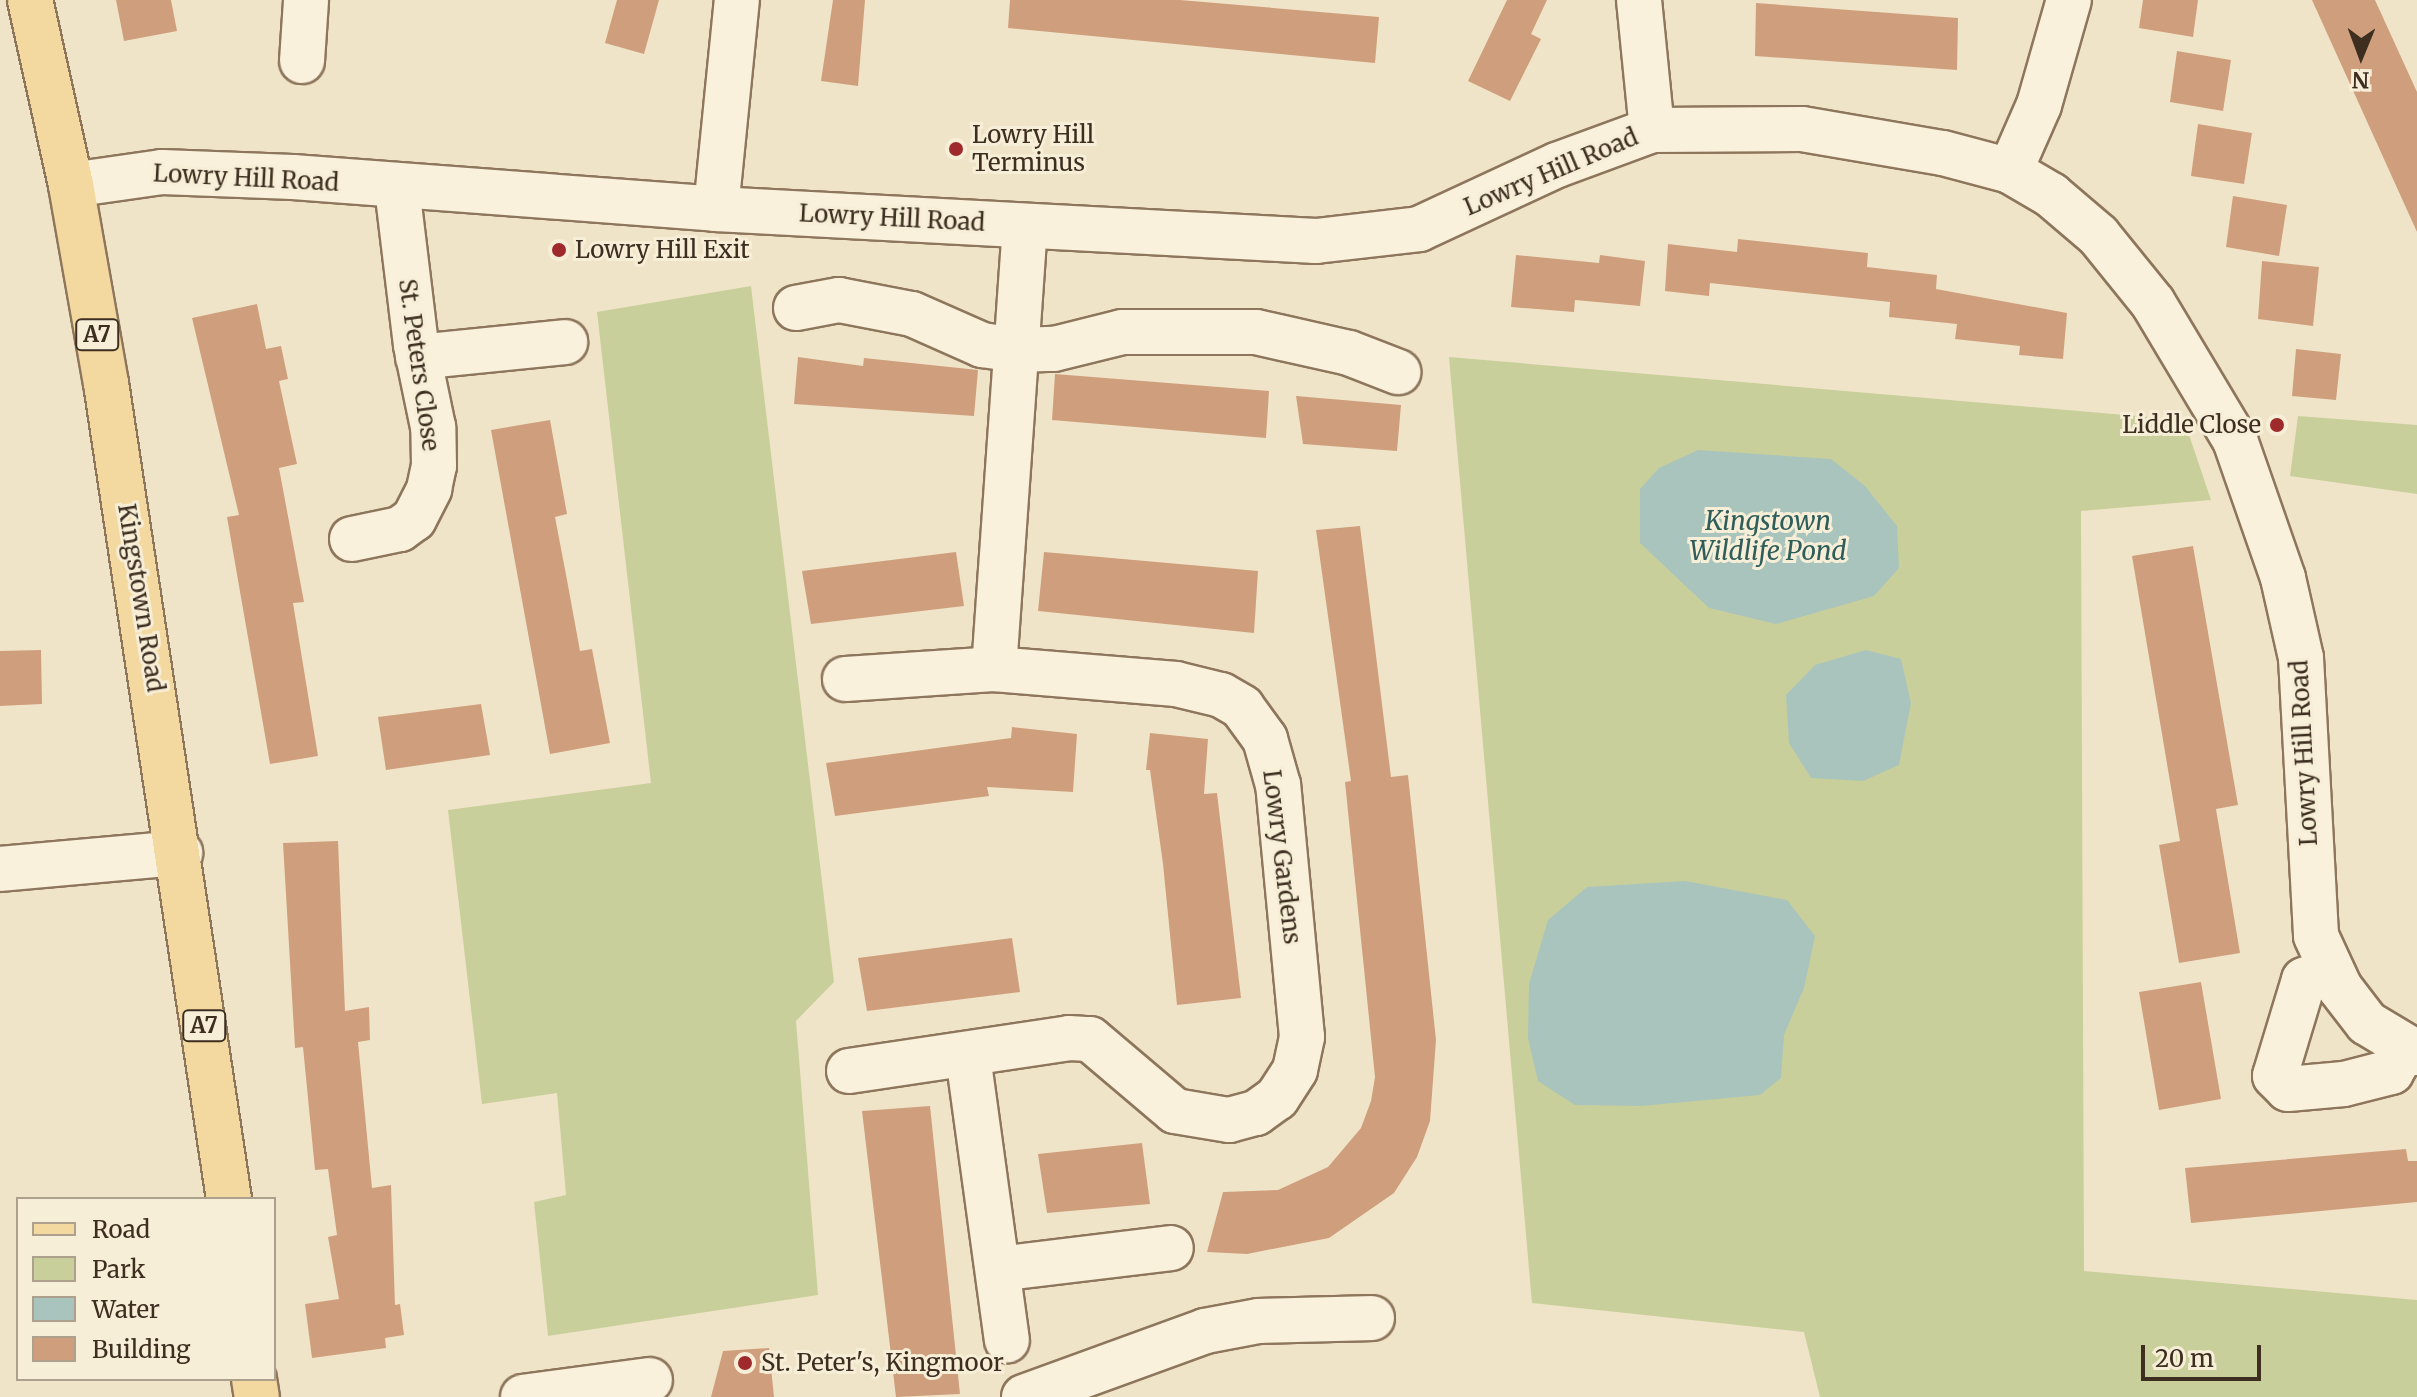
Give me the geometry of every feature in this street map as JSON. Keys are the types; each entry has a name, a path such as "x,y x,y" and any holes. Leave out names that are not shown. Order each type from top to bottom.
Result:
{"main road":[{"name":"Kingstown Road","path":"30,0 71,185 180,853 229,1197"}],"street":[{"path":"302,61 306,0"},
{"path":"716,209 737,0"},
{"path":"1639,0 1652,130"},
{"path":"2010,171 2039,105 2069,0"},
{"name":"Lowry Hill Road","path":"71,185 162,172 716,209 1316,241 1419,229 1557,165 1652,130 1802,129 2010,171 2051,195 2098,235 2153,303 2217,406 2260,501 2301,658 2311,906 2329,970 2367,1023 2411,1051"},
{"name":"St. Peters Close","path":"352,539 400,529 414,519 429,489 433,427 418,357 397,188"},
{"path":"994,669 1025,226"},
{"path":"796,308 839,300 912,314 982,345 1018,350 1054,349 1122,332 1208,329 1256,332 1349,353 1398,372"},
{"path":"418,357 565,342"},
{"name":"Lowry Gardens","path":"845,679 994,669 1176,684 1221,695 1242,707 1265,739 1278,785 1302,1037 1295,1070 1277,1098 1256,1113 1229,1120 1175,1111 1090,1039 1069,1038 968,1056 849,1071"},
{"path":"0,869 180,853"},
{"path":"2329,970 2304,980 2275,1076 2288,1089 2344,1084 2391,1072 2411,1051"},
{"path":"968,1056 1007,1340"},
{"path":"998,1269 1171,1248"},
{"path":"1024,1397 1205,1331 1259,1321 1372,1318"},
{"path":"523,1397 650,1380"}],"green space":[{"path":"751,286 834,982 796,1021 818,1295 548,1336 534,1202 566,1195 557,1093 482,1104 448,810 651,783 597,312"},
{"path":"1449,357 2184,420 2211,500 2081,511 2084,1271 2417,1300 2417,1397 1820,1397 1804,1332 1532,1303"},
{"path":"2298,416 2417,425 2417,494 2290,476"}],"water":[{"name":"Kingstown Wildlife Pond","path":"1698,450 1831,459 1865,486 1897,526 1899,568 1874,596 1776,624 1709,608 1640,543 1640,489 1659,468"},
{"path":"1866,650 1901,659 1911,703 1899,765 1863,781 1811,778 1789,743 1786,695 1815,665"},
{"path":"1685,881 1787,900 1815,936 1804,988 1784,1035 1781,1078 1760,1095 1641,1106 1575,1105 1538,1081 1528,1038 1529,984 1548,920 1587,887"}],"building":[{"path":"116,0 171,0 177,31 124,41"},
{"path":"617,0 659,0 644,54 605,43"},
{"path":"833,0 865,0 858,86 821,81"},
{"path":"1010,0 1180,0 1379,17 1375,63 1008,28"},
{"path":"1507,0 1547,0 1531,34 1541,39 1510,101 1468,81"},
{"path":"2143,0 2198,0 2193,37 2139,28"},
{"path":"2312,0 2375,0 2417,92 2417,232"},
{"path":"1756,3 1958,18 1957,70 1755,56"},
{"path":"2177,51 2231,60 2223,111 2170,102"},
{"path":"2198,124 2252,133 2244,184 2191,176"},
{"path":"2233,196 2287,205 2279,256 2226,247"},
{"path":"1738,239 1868,253 1867,267 1937,275 1936,289 2067,313 2063,359 2019,355 2020,346 1955,339 1957,324 1889,317 1890,302 1710,283 1709,296 1665,291 1668,244 1737,252"},
{"path":"1516,255 1599,263 1600,255 1645,261 1640,306 1575,300 1574,312 1511,307"},
{"path":"2262,261 2319,267 2313,326 2258,319"},
{"path":"257,304 266,349 281,346 288,379 279,381 297,464 279,468 304,602 293,603 318,756 270,764 227,517 239,515 192,318"},
{"path":"2296,349 2341,354 2336,400 2292,396"},
{"path":"798,357 863,366 864,358 978,370 974,416 794,404"},
{"path":"1055,374 1269,391 1266,438 1052,420"},
{"path":"1296,396 1401,405 1397,451 1303,444"},
{"path":"550,420 567,514 555,517 580,651 592,649 610,743 550,754 491,430"},
{"path":"1360,526 1391,777 1408,775 1436,1040 1430,1121 1417,1157 1394,1193 1329,1238 1247,1254 1207,1252 1223,1192 1278,1190 1328,1167 1361,1128 1371,1101 1375,1077 1345,782 1351,781 1316,530"},
{"path":"2193,546 2238,805 2216,809 2240,953 2179,963 2159,845 2180,841 2132,556"},
{"path":"956,552 964,606 811,624 802,571"},
{"path":"1044,552 1258,571 1254,633 1038,611"},
{"path":"41,650 42,704 0,706 0,651"},
{"path":"481,704 490,755 386,770 378,717"},
{"path":"1012,727 1077,734 1073,792 987,787 989,796 835,816 826,763 1011,738"},
{"path":"1150,733 1208,739 1204,794 1217,793 1241,998 1177,1005 1163,864 1150,770 1146,770"},
{"path":"338,841 345,1011 369,1007 370,1040 358,1042 372,1188 391,1185 395,1305 400,1304 404,1335 385,1338 386,1348 312,1358 305,1304 339,1299 328,1237 337,1235 328,1169 315,1170 303,1047 295,1048 283,843"},
{"path":"1012,938 1020,992 867,1011 858,958"},
{"path":"2201,982 2221,1099 2159,1110 2139,992"},
{"path":"930,1106 960,1394 896,1397 862,1111"},
{"path":"1142,1143 1150,1204 1047,1213 1038,1154"},
{"path":"2406,1149 2408,1161 2417,1161 2417,1202 2191,1223 2185,1168"},
{"name":"St. Peter's, Kingmoor","path":"769,1348 774,1397 711,1397 723,1351"}],"place":[{"name":"Lowry Hill Terminus","path":"956,149"},
{"name":"Lowry Hill Exit","path":"559,250"},
{"name":"Liddle Close","path":"2277,425"},
{"name":"St. Peter's, Kingmoor","path":"745,1363"}]}
